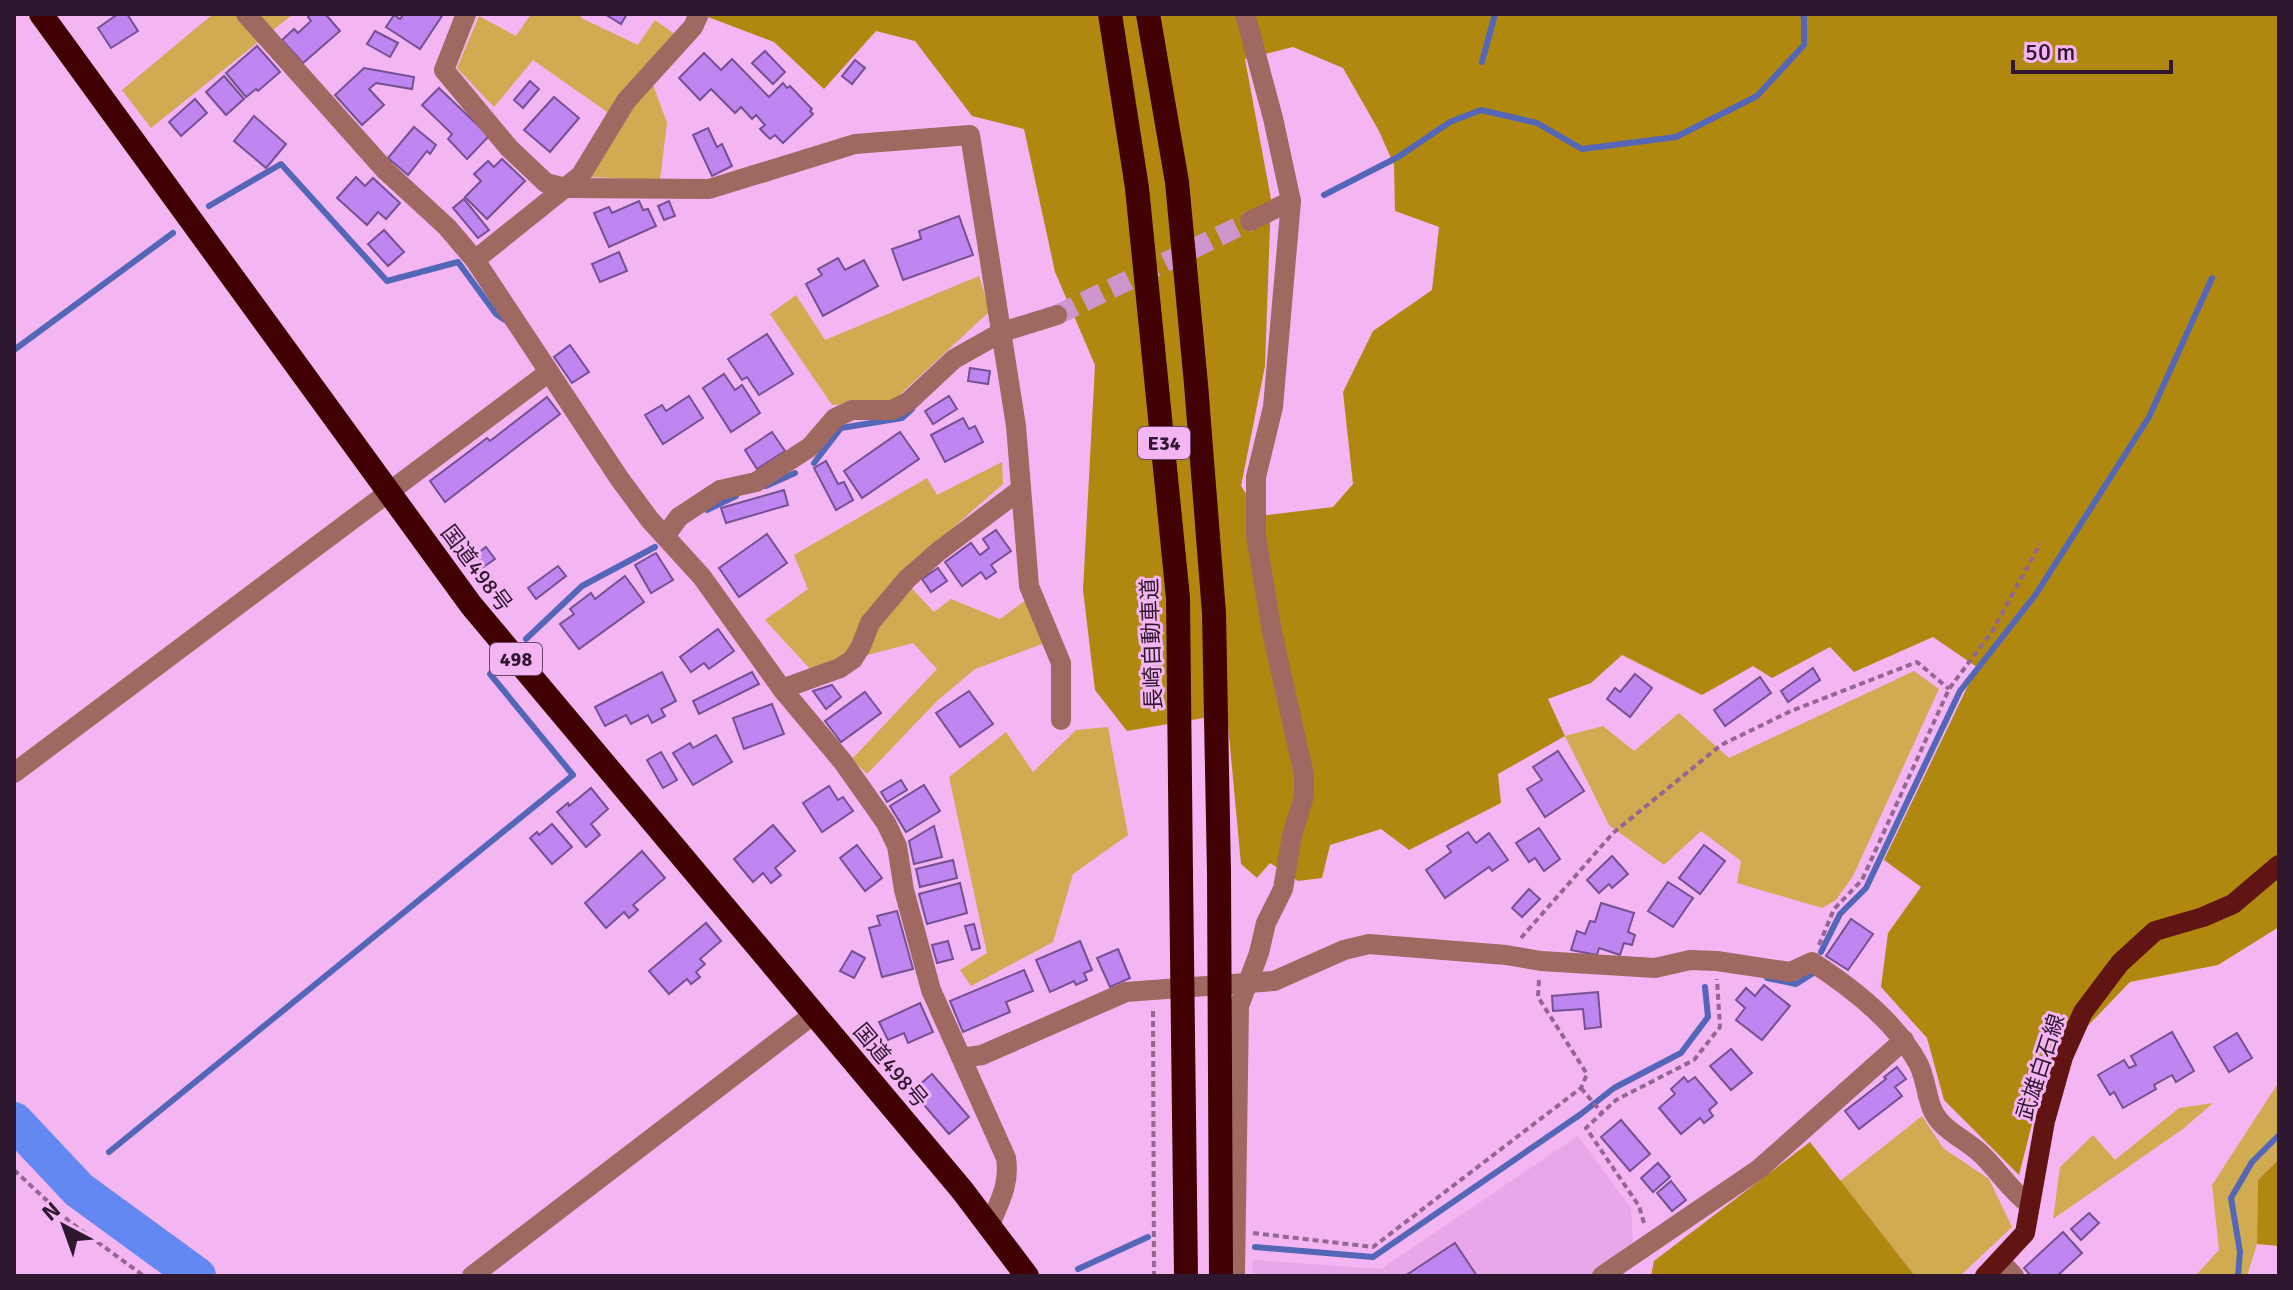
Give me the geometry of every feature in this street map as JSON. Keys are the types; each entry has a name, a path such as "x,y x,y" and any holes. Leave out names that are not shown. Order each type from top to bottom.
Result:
{"highway":[{"name":"長崎自動車道","path":"1110,14 1139,204 1178,598 1186,1276"},
{"name":"E34","path":"1148,14 1177,182 1214,613 1221,1276"},
{"name":"国道498号","path":"50,17 471,605 990,1224 1027,1276"}],"main road":[{"name":"武雄白石線","path":"2000,1271 2025,1233 2045,1121 2063,1057 2083,1012 2120,963 2155,931 2203,917 2233,904 2279,865"}],"street":[{"path":"246,14 386,171 447,227 475,260 619,478 702,577 782,689 843,762 886,823 897,846 904,890 931,990 1006,1158 1009,1175 1006,1188 990,1224"},
{"path":"466,14 444,70 509,148 546,183 566,188 709,189 855,144 970,135 1016,426 1029,586 1061,663 1061,720"},
{"path":"475,260 581,175 626,101 693,27 699,14"},
{"path":"1235,1276 1239,1006 1259,953 1266,923 1283,889 1292,836 1304,796 1304,775 1272,632 1256,536 1256,477 1273,407 1291,201 1245,14"},
{"path":"1250,221 1291,201"},
{"path":"665,536 679,517 720,490 756,482 810,447 835,418 852,410 892,410 908,402 954,359 1002,332 1057,315"},
{"path":"14,773 549,372"},
{"path":"782,689 840,668 853,659 870,623 907,579 1020,490"},
{"path":"962,1058 982,1055 1126,992 1274,981 1344,950 1369,944 1506,955 1541,961 1655,968 1690,960 1790,972 1812,962 1845,983 1904,1040 1920,1066 1933,1111 1948,1129 1979,1152 2018,1196 2030,1205"},
{"path":"472,1276 814,1014"},
{"path":"1602,1276 1759,1169 1904,1040"}],"path":[{"path":"1812,962 1834,909 1862,880 1949,689 1993,630 2040,544"},
{"path":"1506,955 1613,833 1721,745 1791,711 1917,662 1949,689"},
{"path":"1236,1231 1373,1247 1581,1088 1587,1074 1538,997 1541,961"},
{"path":"1650,1245 1639,1206 1586,1128 1616,1100 1694,1060 1720,1027 1717,961"},
{"path":"1153,989 1154,1276"},
{"path":"1581,1088 1602,1113"},
{"path":"14,1170 70,1222 144,1276"}],"shaded area":[{"path":"213,14 293,14 151,128 122,90"},
{"path":"531,14 582,14 581,18 638,45 655,20 686,42 652,82 667,123 660,180 590,177 620,121 533,60 494,107 457,68 479,16 516,36"},
{"path":"709,14 2279,14 2279,927 2218,965 2130,982 2046,1069 2019,1175 1944,1100 1927,1038 1881,987 1888,933 1921,887 1884,860 1977,667 1933,637 1854,672 1830,647 1772,678 1753,666 1702,695 1622,655 1591,683 1548,699 1565,736 1498,774 1501,803 1409,850 1381,829 1330,845 1322,878 1298,881 1270,863 1257,878 1241,864 1227,714 1127,731 1095,690 1083,590 1095,365 1055,272 1024,129 972,116 915,41 876,31 824,89 774,42 708,17","holes":["1293,47 1343,68 1379,131 1394,165 1395,211 1439,227 1432,290 1373,331 1343,392 1353,484 1333,507 1260,516 1241,486 1265,366 1271,199 1245,59"]},
{"path":"979,276 990,311 893,401 832,405 770,314 796,295 825,340"},
{"path":"1002,462 1003,484 899,575 934,612 951,599 1000,619 1030,597 1042,644 975,669 938,700 867,774 852,759 937,669 913,643 811,670 765,620 808,589 794,555 927,478 937,495"},
{"path":"1914,671 1939,689 1853,876 1836,900 1822,908 1737,883 1741,861 1701,831 1664,865 1609,825 1565,736 1603,726 1634,751 1679,713 1729,758"},
{"path":"1108,727 1128,835 1073,874 1053,942 971,986 960,970 987,953 949,777 1006,732 1033,772 1076,730"},
{"path":"2277,1085 2279,1159 2258,1180 2257,1244 2247,1276 2201,1276 2197,1274 2219,1250 2212,1185"},
{"path":"2213,1103 2183,1129 2053,1219 2060,1167 2093,1135 2115,1160 2179,1108"},
{"path":"1922,1116 1943,1148 1989,1179 2012,1227 1960,1276 1915,1276 1840,1181"},
{"path":"1578,1136 1631,1208 1633,1242 1591,1276 1252,1276 1253,1260 1381,1269"},
{"path":"1810,1142 1915,1276 1651,1276 1654,1261"},
{"path":"2279,1159 2279,1246 2257,1244 2258,1180"}],"building":[{"path":"118,14 127,14 138,31 111,48 98,28"},
{"path":"311,14 329,14 327,16 340,31 303,63 282,40 294,29 298,33 311,21 308,17"},
{"path":"404,14 442,16 420,49 386,27 394,15 400,19"},
{"path":"605,14 627,14 621,24"},
{"path":"375,31 398,43 390,57 367,44"},
{"path":"257,46 280,72 246,97 226,73"},
{"path":"765,51 785,72 773,84 752,63"},
{"path":"704,53 721,70 732,59 769,97 783,83 787,88 790,86 812,109 813,114 783,143 775,135 770,139 760,129 765,125 756,115 752,119 741,107 735,113 711,89 700,100 679,78"},
{"path":"855,60 865,68 852,84 842,76"},
{"path":"364,68 414,77 412,89 376,83 369,89 384,105 362,125 335,95"},
{"path":"224,76 244,99 226,115 206,92"},
{"path":"530,81 539,89 523,108 514,100"},
{"path":"439,88 489,136 467,159 448,139 452,134 422,105"},
{"path":"554,97 579,118 550,152 524,130"},
{"path":"195,99 207,113 181,136 169,122"},
{"path":"254,116 286,144 266,168 234,141"},
{"path":"414,127 436,145 430,154 427,151 408,175 388,158"},
{"path":"708,128 717,147 722,144 732,166 712,176 693,135"},
{"path":"502,159 525,181 487,219 465,197 481,181 474,174 488,161 494,167"},
{"path":"356,177 365,186 373,178 400,203 386,219 378,212 367,225 337,198"},
{"path":"464,199 489,230 478,238 453,208"},
{"path":"639,201 643,210 648,209 656,226 609,247 594,213 609,207 612,213"},
{"path":"669,201 675,216 664,220 658,206"},
{"path":"959,216 973,255 903,280 892,249 921,239 919,231"},
{"path":"384,230 404,252 388,266 368,244"},
{"path":"619,252 627,271 600,282 592,264"},
{"path":"838,258 845,270 864,260 878,286 823,316 806,284 822,275 818,269"},
{"path":"767,334 793,374 759,395 747,377 742,380 728,359"},
{"path":"570,345 589,372 572,383 554,357"},
{"path":"970,368 990,371 988,384 968,381"},
{"path":"724,374 735,390 742,385 760,413 731,432 703,388"},
{"path":"689,396 703,418 663,444 645,415 662,405 666,411"},
{"path":"949,396 957,409 933,424 925,411"},
{"path":"547,397 560,414 445,502 430,481 487,438 490,441"},
{"path":"963,418 969,429 975,426 983,442 945,462 931,435"},
{"path":"772,432 785,451 757,469 745,450"},
{"path":"900,432 919,459 862,498 844,471"},
{"path":"826,461 838,484 844,482 853,500 836,510 814,468"},
{"path":"784,490 788,505 726,523 721,508"},
{"path":"996,530 1011,551 991,565 996,572 986,579 981,572 962,586 945,562 971,543 980,555 989,548 983,539"},
{"path":"767,534 787,563 739,597 719,568"},
{"path":"486,547 495,559 482,568 473,557"},
{"path":"656,553 673,580 651,593 635,565"},
{"path":"558,566 566,576 536,599 528,588"},
{"path":"938,568 947,581 931,592 922,579"},
{"path":"625,576 644,602 579,649 560,624 574,614 570,609 591,593 595,599"},
{"path":"718,629 734,651 709,669 704,663 691,672 680,657"},
{"path":"1813,668 1820,680 1788,702 1781,691"},
{"path":"662,672 676,701 661,709 665,716 652,723 648,715 631,724 626,715 605,726 595,707"},
{"path":"752,672 759,684 699,714 693,701"},
{"path":"1635,674 1652,688 1630,717 1607,699 1615,688 1620,692"},
{"path":"1760,677 1771,693 1725,726 1714,710"},
{"path":"832,685 841,697 826,709 813,691"},
{"path":"969,691 993,724 960,747 936,713"},
{"path":"865,692 881,713 841,742 825,721"},
{"path":"772,704 784,734 744,749 733,718"},
{"path":"716,735 732,762 693,785 673,753 690,743 693,748"},
{"path":"1558,751 1584,791 1545,817 1527,789 1542,780 1533,767"},
{"path":"661,752 677,780 663,788 647,760"},
{"path":"901,780 907,790 887,802 881,792"},
{"path":"924,785 940,811 906,832 890,806"},
{"path":"829,786 838,800 843,797 853,811 822,832 803,803"},
{"path":"591,788 608,809 591,824 600,835 586,847 557,812"},
{"path":"552,824 572,847 552,864 530,838"},
{"path":"773,825 795,851 775,868 781,875 771,883 763,873 753,882 734,859"},
{"path":"934,826 942,857 914,864 909,841"},
{"path":"1539,828 1560,859 1544,871 1535,858 1529,862 1516,843"},
{"path":"1468,832 1476,843 1489,833 1508,860 1492,871 1489,867 1445,898 1426,870 1451,852 1447,846"},
{"path":"857,845 882,878 865,891 840,858"},
{"path":"1704,845 1725,861 1700,894 1679,878"},
{"path":"642,851 665,878 633,905 638,910 629,918 624,912 606,928 585,903"},
{"path":"1612,856 1628,874 1612,888 1609,884 1599,893 1587,880"},
{"path":"953,860 957,878 920,887 916,869"},
{"path":"1668,882 1693,898 1673,927 1648,911"},
{"path":"960,883 967,913 927,924 919,894"},
{"path":"1529,889 1540,899 1522,917 1512,908"},
{"path":"1601,903 1634,913 1628,932 1635,935 1632,945 1624,943 1620,955 1599,948 1597,955 1571,950 1577,931 1585,934 1590,921 1595,922"},
{"path":"897,911 913,969 882,977 869,928 880,925 877,916"},
{"path":"1851,919 1873,934 1848,970 1826,956"},
{"path":"706,923 721,941 700,959 705,964 696,972 700,977 691,984 687,979 669,994 649,971"},
{"path":"974,924 980,948 972,950 965,926"},
{"path":"948,941 953,959 937,963 932,945"},
{"path":"1080,941 1092,970 1084,973 1087,980 1076,985 1074,981 1050,992 1036,960"},
{"path":"1118,949 1130,978 1110,987 1097,958"},
{"path":"852,951 865,958 854,978 840,971"},
{"path":"1024,970 1033,991 1006,1002 1010,1012 963,1032 950,1001"},
{"path":"1764,985 1790,1006 1762,1040 1736,1020 1745,1008 1736,1000 1746,988 1755,996"},
{"path":"1598,992 1601,1027 1585,1029 1583,1009 1553,1011 1552,996"},
{"path":"920,1003 933,1032 908,1043 904,1033 888,1040 879,1022"},
{"path":"2172,1032 2194,1071 2176,1082 2172,1075 2154,1085 2156,1089 2123,1108 2114,1092 2110,1095 2098,1075 2124,1060 2129,1068 2136,1065 2131,1056"},
{"path":"2237,1033 2252,1058 2229,1072 2214,1047"},
{"path":"1731,1049 1752,1073 1731,1090 1710,1066"},
{"path":"1897,1067 1906,1079 1895,1087 1902,1096 1859,1129 1845,1111"},
{"path":"932,1074 969,1117 949,1134 912,1091"},
{"path":"1684,1077 1688,1082 1695,1077 1717,1103 1709,1110 1713,1116 1704,1123 1700,1118 1681,1134 1659,1108 1675,1094 1671,1089"},
{"path":"1621,1120 1650,1154 1630,1171 1601,1137"},
{"path":"1658,1163 1670,1177 1653,1192 1641,1178"},
{"path":"1671,1181 1686,1200 1672,1211 1657,1193"},
{"path":"2089,1213 2099,1223 2081,1240 2071,1229"},
{"path":"2063,1232 2082,1253 2057,1276 2031,1276 2024,1268"},
{"path":"1455,1243 1477,1276 1405,1276"}],"waterway":[{"path":"1482,62 1495,14"},
{"path":"1324,195 1398,157 1450,122 1481,110 1537,123 1582,149 1676,137 1757,96 1804,45 1804,16 1801,14"},
{"path":"209,206 281,164 387,281 458,262 496,314 505,320"},
{"path":"14,350 173,233"},
{"path":"1821,952 1840,914 1866,888 1960,691 2036,594 2149,417 2212,278"},
{"path":"814,463 841,428 902,418 912,409"},
{"path":"766,486 795,473"},
{"path":"707,510 736,496"},
{"path":"526,639 582,586 655,547"},
{"path":"109,1152 573,775 490,674 498,664"},
{"path":"1767,978 1796,984 1815,972"},
{"path":"1255,1247 1373,1257 1614,1088 1681,1053 1708,1017 1705,987"},
{"path":"14,1121 79,1190 197,1276"},
{"path":"2238,1276 2240,1252 2231,1198 2252,1162 2279,1135"},
{"path":"1078,1269 1148,1237"}],"tunnel":[{"path":"1057,315 1250,221"}]}
